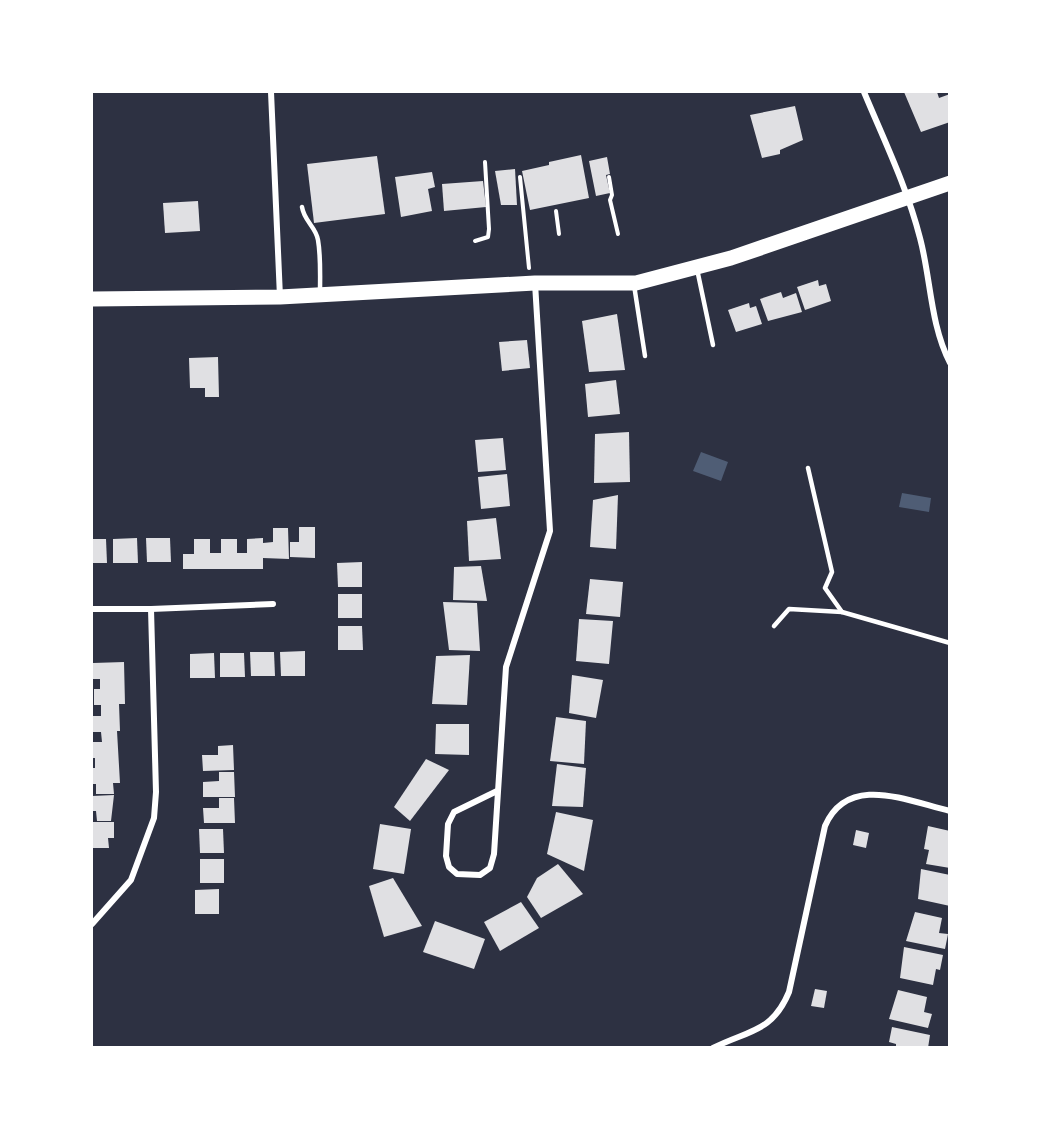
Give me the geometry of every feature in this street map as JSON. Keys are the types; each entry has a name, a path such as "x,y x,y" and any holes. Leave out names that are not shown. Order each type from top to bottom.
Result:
{"main road":[{"path":"92,299 280,297 535,283 633,283 751,251 950,183"}],"street":[{"path":"271,92 280,297"},
{"path":"864,92 909,197 921,242 939,343 950,363"},
{"path":"497,791 454,812 448,824 446,856 449,867 458,874 480,875 490,868 494,854 507,667 550,531 535,283"},
{"path":"92,609 273,604"},
{"path":"92,924 131,880 154,818 156,792 152,609"},
{"path":"713,1047 760,1029 773,1021 782,1008 789,992 825,826 831,812 845,800 859,795 876,794 950,811"}],"lane":[{"path":"302,207 304,216 315,229 318,241 320,295"},
{"path":"696,267 713,345"},
{"path":"633,283 645,356"},
{"path":"808,468 832,572 825,588 842,612"},
{"path":"774,626 789,609 842,612 950,643"}],"path":[{"path":"475,241 488,237 485,162"},
{"path":"520,177 528,265 535,283"},
{"path":"609,177 612,195 610,200 618,234"},
{"path":"556,211 559,234"}],"water":[{"path":"701,452 728,462 721,481 693,471"},
{"path":"902,493 931,498 929,512 899,507"}],"building":[{"path":"904,92 937,92 939,98 950,94 950,122 921,132"},
{"path":"795,106 803,140 780,150 780,154 762,158 750,115"},
{"path":"581,155 589,198 530,210 522,171"},
{"path":"377,156 385,214 314,223 307,164"},
{"path":"607,157 610,174 606,175 610,193 596,196 589,161"},
{"path":"515,169 517,205 501,205 495,171"},
{"path":"432,172 435,187 428,189 432,211 401,217 395,177"},
{"path":"483,181 486,207 444,211 442,184"},
{"path":"198,201 200,231 165,233 163,203"},
{"path":"818,280 819,286 826,284 831,301 805,310 797,287"},
{"path":"781,292 783,298 796,293 802,312 768,321 760,299"},
{"path":"749,303 750,308 756,306 762,324 736,332 728,310"},
{"path":"617,314 625,370 589,372 582,321"},
{"path":"527,340 530,368 502,371 499,342"},
{"path":"218,357 219,397 205,397 205,388 190,388 189,358"},
{"path":"616,380 620,414 588,417 585,384"},
{"path":"629,432 630,482 594,483 595,434"},
{"path":"503,438 506,470 478,472 475,440"},
{"path":"507,474 510,506 481,509 478,477"},
{"path":"618,495 616,549 590,547 593,500"},
{"path":"496,518 501,559 469,561 467,521"},
{"path":"299,527 315,527 315,558 290,557 290,542 299,542"},
{"path":"273,528 288,528 289,559 263,558 263,569 183,569 183,554 194,554 194,539 210,539 210,553 221,553 221,539 237,539 237,553 247,553 247,539 263,538 263,543 273,542"},
{"path":"137,538 138,563 113,563 113,539"},
{"path":"146,538 170,538 171,562 147,562"},
{"path":"92,539 106,539 107,563 92,563"},
{"path":"362,562 362,587 338,587 337,563"},
{"path":"481,566 487,601 453,600 454,567"},
{"path":"590,579 623,582 620,617 586,614"},
{"path":"338,594 362,594 362,618 338,618"},
{"path":"443,602 477,603 480,651 449,650"},
{"path":"579,619 613,621 609,664 576,661"},
{"path":"338,626 362,626 363,650 338,650"},
{"path":"305,651 305,676 281,676 280,652"},
{"path":"250,652 274,652 275,676 251,676"},
{"path":"214,653 215,678 190,678 190,654"},
{"path":"220,653 244,653 245,677 220,677"},
{"path":"470,655 467,705 432,704 436,656"},
{"path":"124,662 125,704 119,704 120,731 117,731 120,783 113,783 114,794 96,794 96,784 92,784 92,768 95,768 95,758 92,758 92,742 102,742 101,732 92,732 92,716 101,716 101,705 94,705 94,689 100,689 100,679 93,679 93,663"},
{"path":"572,675 603,680 596,718 569,713"},
{"path":"556,717 586,721 584,764 550,761"},
{"path":"436,724 469,724 469,755 435,754"},
{"path":"233,745 234,770 203,771 202,755 218,755 218,746"},
{"path":"426,759 449,770 410,821 394,807"},
{"path":"557,764 586,768 583,807 552,806"},
{"path":"219,772 234,772 235,797 203,797 203,782 219,781"},
{"path":"114,795 111,821 97,821 96,811 92,811 92,796"},
{"path":"219,798 234,798 235,823 204,823 203,808 219,808"},
{"path":"556,812 593,820 584,871 547,854"},
{"path":"92,822 114,822 114,838 108,838 109,848 92,848"},
{"path":"380,824 411,829 404,874 373,869"},
{"path":"928,826 950,831 950,868 926,864 929,850 924,849"},
{"path":"199,829 223,829 224,853 200,853"},
{"path":"856,830 869,833 866,848 853,845"},
{"path":"200,859 224,859 224,883 200,883"},
{"path":"558,864 583,894 541,918 527,897 537,878"},
{"path":"921,869 950,875 950,906 918,899"},
{"path":"393,878 422,926 384,937 369,886"},
{"path":"219,889 219,914 195,914 195,890"},
{"path":"521,902 539,928 500,951 484,922"},
{"path":"915,912 942,918 939,933 948,934 945,949 906,941"},
{"path":"435,921 485,939 474,969 423,952"},
{"path":"904,947 943,955 940,970 936,969 933,985 900,978"},
{"path":"815,989 827,991 824,1008 811,1006"},
{"path":"898,990 927,997 924,1012 932,1014 928,1028 889,1019"},
{"path":"892,1027 930,1035 928,1048 896,1048 896,1044 889,1042"}]}
